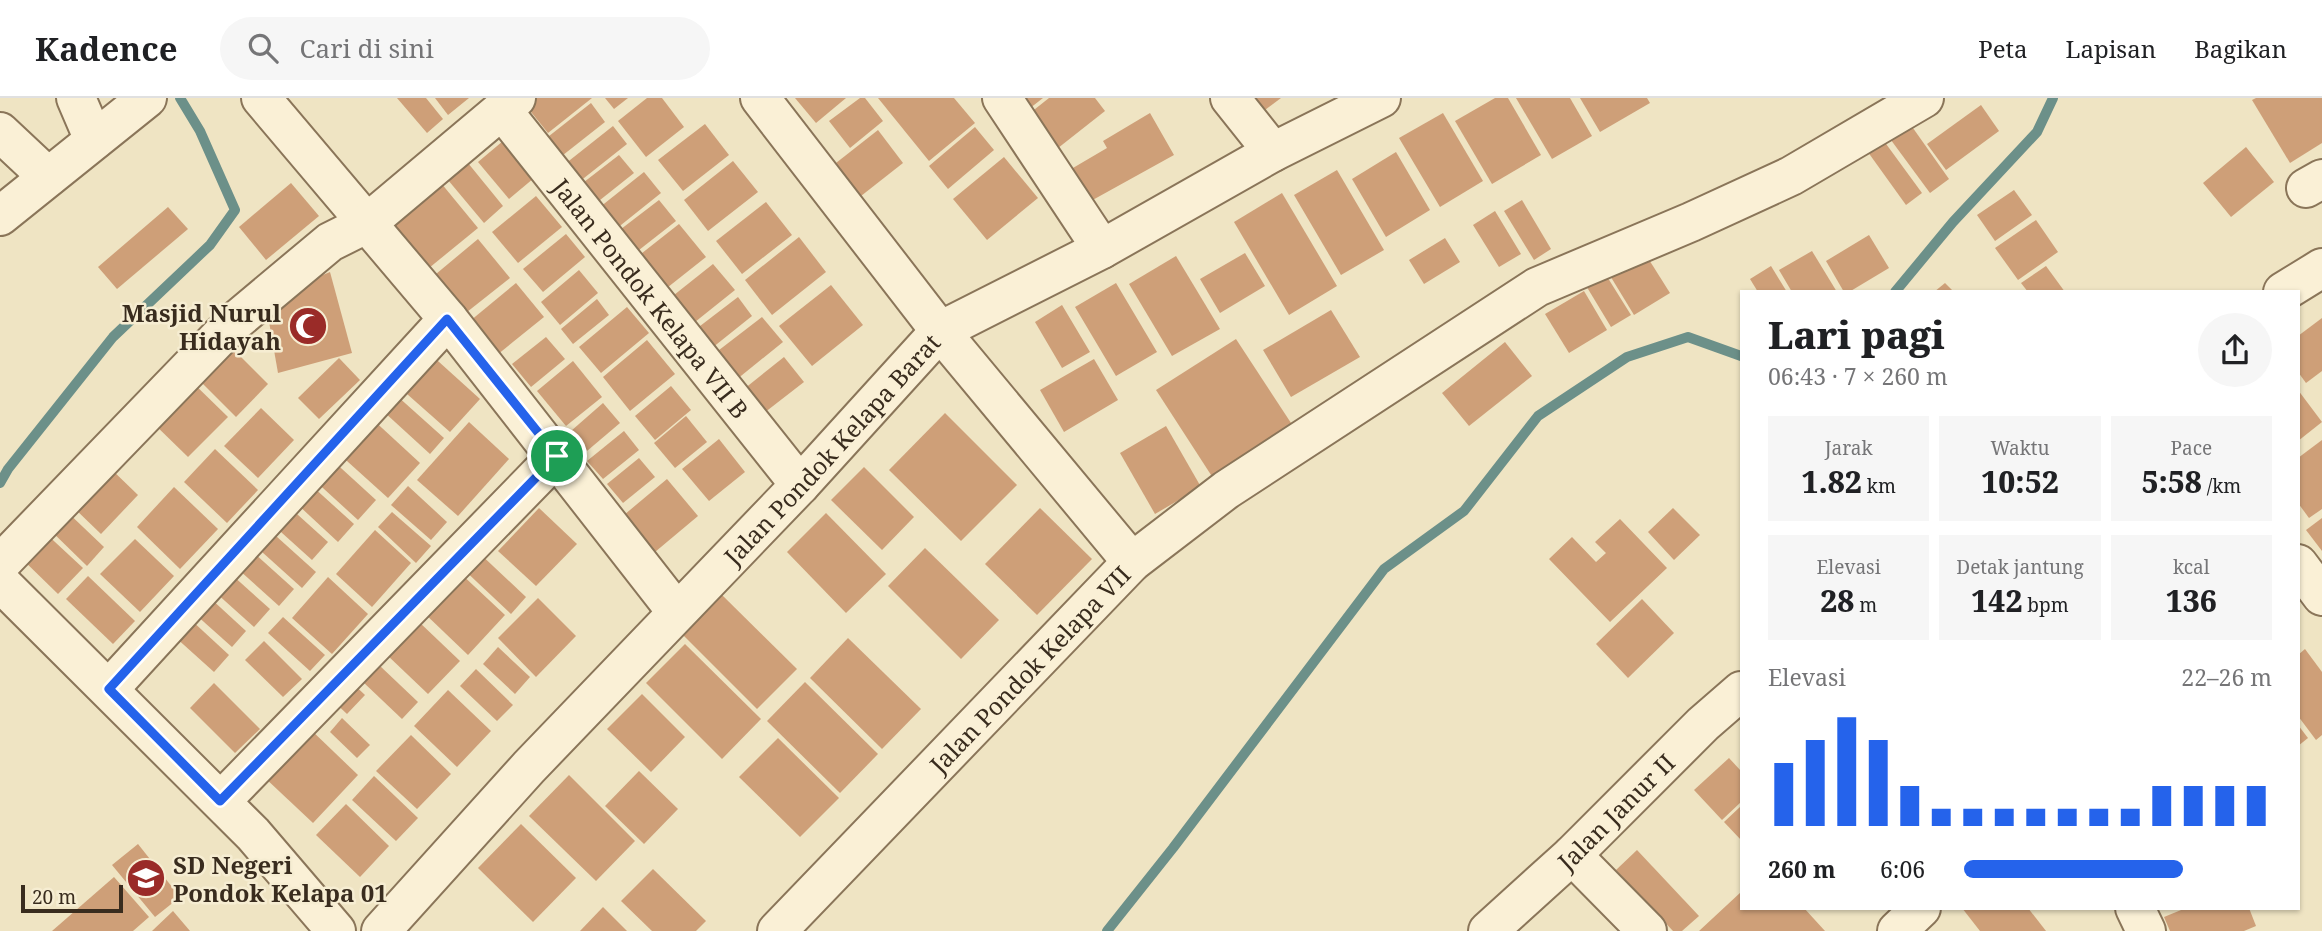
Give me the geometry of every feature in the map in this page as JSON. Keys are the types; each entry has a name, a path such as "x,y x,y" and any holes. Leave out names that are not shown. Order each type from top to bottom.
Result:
{"street":[{"path":"76,98 94,140"},
{"path":"261,98 447,319 676,611"},
{"name":"Jalan Pondok Kelapa VII","path":"761,98 940,331 1132,562 777,931"},
{"path":"1002,98 1102,249"},
{"path":"1230,98 1272,152"},
{"name":"Jalan Pondok Kelapa Barat","path":"381,931 529,767 676,611 800,485 940,331 1102,249 1272,152 1381,98"},
{"path":"1132,562 1226,490 1537,286 1691,222 1791,176 1924,98"},
{"path":"0,564 232,324 330,242 366,224 509,104"},
{"name":"Jalan Pondok Kelapa VII B","path":"509,104 800,485"},
{"path":"0,216 94,140 129,106"},
{"path":"0,132 48,177"},
{"path":"2286,290 2322,268"},
{"path":"109,689 447,319"},
{"path":"220,801 557,456"},
{"path":"2300,567 2322,596 2300,612"},
{"path":"0,582 253,834 336,931"},
{"name":"Jalan Janur II","path":"1489,931 1572,855 1703,724 1740,692"},
{"path":"1572,855 1647,931"},
{"path":"2137,910 2146,931"}],"building":[{"path":"397,98 426,98 443,119 427,133"},
{"path":"435,98 469,98 448,115"},
{"path":"528,98 592,98 548,133 523,102"},
{"path":"605,98 628,98 614,109"},
{"path":"647,98 662,98 684,127 646,157 618,121"},
{"path":"795,98 846,98 816,123"},
{"path":"860,98 865,98 883,121 850,148 829,121"},
{"path":"878,98 954,98 975,123 929,161"},
{"path":"1015,98 1043,98 1025,112"},
{"path":"1049,98 1095,98 1105,111 1053,152 1025,117"},
{"path":"1239,98 1281,98 1254,118"},
{"path":"1495,98 1508,98 1541,155 1492,184 1455,121"},
{"path":"1516,98 1570,98 1592,136 1552,159"},
{"path":"1580,98 1647,98 1650,103 1600,132"},
{"path":"2322,98 2322,143 2290,163 2252,100"},
{"path":"591,103 605,122 558,159 544,140"},
{"path":"1981,105 1999,131 1946,170 1927,144"},
{"path":"1150,113 1174,155 1080,207 1061,175 1107,148 1103,141"},
{"path":"1443,113 1483,181 1440,207 1399,138"},
{"path":"1908,121 1949,179 1930,193 1888,136"},
{"path":"705,124 729,155 683,191 658,160"},
{"path":"613,126 627,144 579,182 565,164"},
{"path":"975,127 994,150 948,189 929,166"},
{"path":"878,130 903,163 861,196 836,163"},
{"path":"1881,137 1922,193 1906,205 1865,148"},
{"path":"503,141 534,178 509,199 478,162"},
{"path":"2246,147 2274,182 2231,217 2203,183"},
{"path":"1396,152 1430,210 1386,237 1352,179"},
{"path":"619,155 634,173 590,208 575,189"},
{"path":"1004,157 1038,198 987,240 953,199"},
{"path":"733,161 758,192 708,231 684,200"},
{"path":"468,163 503,206 484,223 448,180"},
{"path":"1337,170 1384,250 1341,275 1294,195"},
{"path":"644,172 661,193 611,233 595,211"},
{"path":"291,183 319,216 266,260 239,227"},
{"path":"441,183 478,228 429,268 393,223"},
{"path":"2014,190 2032,215 1995,241 1977,215"},
{"path":"1282,193 1337,286 1289,315 1234,222"},
{"path":"536,196 562,227 518,263 492,232"},
{"path":"659,200 676,221 625,261 608,239"},
{"path":"1522,200 1551,249 1534,260 1504,211"},
{"path":"766,202 792,235 742,274 716,241"},
{"path":"168,207 188,229 117,289 98,267"},
{"path":"1495,211 1521,254 1499,267 1473,225"},
{"path":"2036,220 2058,252 2018,280 1995,248"},
{"path":"679,224 706,257 658,295 632,261"},
{"path":"566,234 585,257 543,292 523,269"},
{"path":"1869,235 1889,268 1852,290 1843,290 1826,261"},
{"path":"799,237 826,272 772,315 745,280"},
{"path":"1445,238 1460,262 1424,284 1409,260"},
{"path":"478,239 510,278 467,312 436,274"},
{"path":"1641,247 1670,293 1634,315 1606,269"},
{"path":"1812,251 1836,290 1791,290 1779,270"},
{"path":"1245,253 1265,286 1220,313 1200,279"},
{"path":"1176,256 1220,329 1172,356 1129,284"},
{"path":"713,264 735,290 690,326 669,299"},
{"path":"1771,266 1786,290 1757,290 1750,279"},
{"path":"2046,266 2064,290 2026,290 2021,283"},
{"path":"1601,267 1631,315 1611,327 1582,279"},
{"path":"579,270 598,293 560,325 541,302"},
{"name":"Masjid Nurul Hidayah","path":"330,272 352,353 278,373 265,299"},
{"path":"516,283 544,317 497,355 470,321"},
{"path":"1116,283 1157,352 1116,376 1075,307"},
{"path":"1945,283 1952,290 1936,290"},
{"path":"831,285 863,325 812,366 779,326"},
{"path":"1584,291 1607,330 1569,353 1545,314"},
{"path":"738,297 752,316 702,356 687,336"},
{"path":"597,299 609,315 573,344 561,329"},
{"path":"1062,305 1090,352 1062,368 1035,322"},
{"path":"627,307 649,333 601,373 579,347"},
{"path":"1331,310 1360,357 1291,397 1263,350"},
{"path":"762,317 783,342 731,384 710,357"},
{"path":"2322,318 2322,371 2306,383 2300,375 2300,334"},
{"path":"546,337 565,359 531,387 512,364"},
{"path":"1236,339 1293,426 1213,478 1156,390"},
{"path":"647,340 675,374 630,411 603,377"},
{"path":"225,341 268,384 236,417 193,374"},
{"path":"1505,342 1532,376 1469,426 1442,393"},
{"path":"428,352 480,399 450,432 398,386"},
{"path":"784,357 804,382 764,413 744,389"},
{"path":"339,358 360,380 319,419 298,398"},
{"path":"1094,359 1118,400 1064,432 1040,390"},
{"path":"573,361 602,397 566,426 537,391"},
{"path":"188,378 228,417 188,457 148,418"},
{"path":"671,386 691,410 655,440 635,416"},
{"path":"2300,393 2322,422 2300,439"},
{"path":"396,395 444,438 430,454 383,411"},
{"path":"603,403 620,423 587,451 571,431"},
{"path":"261,408 294,440 258,478 224,446"},
{"path":"945,413 1017,485 961,541 889,470"},
{"path":"369,416 420,463 388,498 337,452"},
{"path":"686,416 707,442 675,468 654,443"},
{"path":"469,422 509,459 458,516 417,480"},
{"path":"1166,426 1201,487 1155,514 1120,453"},
{"path":"624,431 639,450 603,479 587,461"},
{"path":"719,439 745,472 709,501 682,469"},
{"path":"2322,440 2322,509 2309,518 2300,506 2300,456"},
{"path":"215,449 258,490 227,523 184,482"},
{"path":"330,458 376,500 358,520 312,478"},
{"path":"639,458 655,477 623,503 607,484"},
{"path":"109,467 138,495 101,534 72,506"},
{"path":"864,467 914,517 882,550 831,500"},
{"path":"667,479 698,516 655,552 624,515"},
{"path":"312,486 354,524 338,542 296,503"},
{"path":"408,486 447,522 431,540 391,505"},
{"path":"174,487 218,529 180,569 137,527"},
{"path":"287,505 328,542 312,560 271,523"},
{"path":"62,507 104,547 87,566 45,525"},
{"path":"539,508 577,544 536,586 498,551"},
{"path":"1040,508 1092,559 1037,615 985,564"},
{"path":"1673,508 1700,535 1674,560 1648,532"},
{"path":"392,512 431,546 416,563 378,527"},
{"path":"826,513 886,574 846,613 787,552"},
{"path":"2322,518 2322,551 2306,530"},
{"path":"1620,519 1667,568 1610,622 1549,559 1572,537 1596,562 1606,553 1595,542"},
{"path":"266,527 316,572 302,588 252,543"},
{"path":"41,529 83,568 58,594 17,554"},
{"path":"375,530 411,563 372,607 336,574"},
{"path":"135,539 174,576 140,612 100,574"},
{"path":"925,548 999,620 961,659 888,586"},
{"path":"476,550 526,597 511,614 460,566"},
{"path":"254,553 294,589 279,606 239,570"},
{"path":"458,571 505,615 468,655 421,610"},
{"path":"231,574 270,609 254,627 215,592"},
{"path":"88,576 135,621 113,644 66,599"},
{"path":"328,577 368,614 332,654 292,618"},
{"path":"721,594 797,669 757,709 682,634"},
{"path":"209,597 246,631 232,647 195,614"},
{"path":"538,598 576,636 536,677 498,638"},
{"path":"1642,599 1674,633 1628,678 1596,644"},
{"path":"283,617 325,655 310,671 268,633"},
{"path":"190,619 229,655 214,672 174,636"},
{"path":"418,621 460,661 428,694 386,654"},
{"path":"848,638 921,709 882,749 810,678"},
{"path":"264,641 302,679 283,697 245,660"},
{"path":"685,644 761,719 722,759 646,683"},
{"path":"498,647 530,677 515,694 483,664"},
{"path":"2305,649 2322,672 2322,735 2316,740 2300,719 2300,653"},
{"path":"379,665 418,702 402,719 362,681"},
{"path":"476,669 513,705 497,721 460,686"},
{"path":"349,680 365,695 347,714 331,699"},
{"path":"805,682 878,754 840,793 767,721"},
{"path":"214,683 260,729 235,753 190,708"},
{"path":"448,690 491,731 457,767 414,726"},
{"path":"642,694 685,737 651,772 607,729"},
{"path":"342,718 370,745 357,758 330,732"},
{"path":"309,728 358,775 313,823 263,776"},
{"path":"2300,728 2308,738 2300,744"},
{"path":"411,735 451,774 417,809 376,771"},
{"path":"778,738 839,798 800,837 739,777"},
{"path":"1729,758 1740,770 1740,803 1722,820 1694,790"},
{"path":"639,771 678,809 644,844 605,806"},
{"path":"569,775 635,841 596,881 529,816"},
{"path":"374,776 418,818 396,841 352,800"},
{"path":"346,804 389,846 360,877 316,835"},
{"path":"1740,807 1740,839 1724,822"},
{"path":"521,824 576,878 533,922 478,868"},
{"path":"138,844 180,897 155,917 112,865"},
{"path":"1637,850 1699,916 1682,931 1673,931 1616,870"},
{"path":"653,869 706,921 696,931 652,931 621,901"},
{"path":"114,877 149,917 133,931 52,931"},
{"path":"1740,893 1740,910 1806,910 1825,931 1699,931"},
{"path":"603,907 627,931 580,931"},
{"path":"1964,910 2030,910 2046,931 1980,931"},
{"path":"2181,910 2250,910 2256,926 2244,931 2170,931 2164,917"},
{"path":"173,911 190,931 152,931"}],"waterway":[{"path":"0,483 8,469 113,337 210,245 235,210 200,131 180,98"},
{"path":"1897,290 1953,222 2037,132 2053,98"},
{"path":"1107,931 1384,569 1464,511 1538,416 1627,357 1688,337 1740,356"}],"place":[{"name":"Masjid Nurul Hidayah","path":"308,326"},
{"name":"SD Negeri Pondok Kelapa 01","path":"146,878"}],"route":[{"path":"447,319 557,456 220,801 109,689 447,319"}]}
